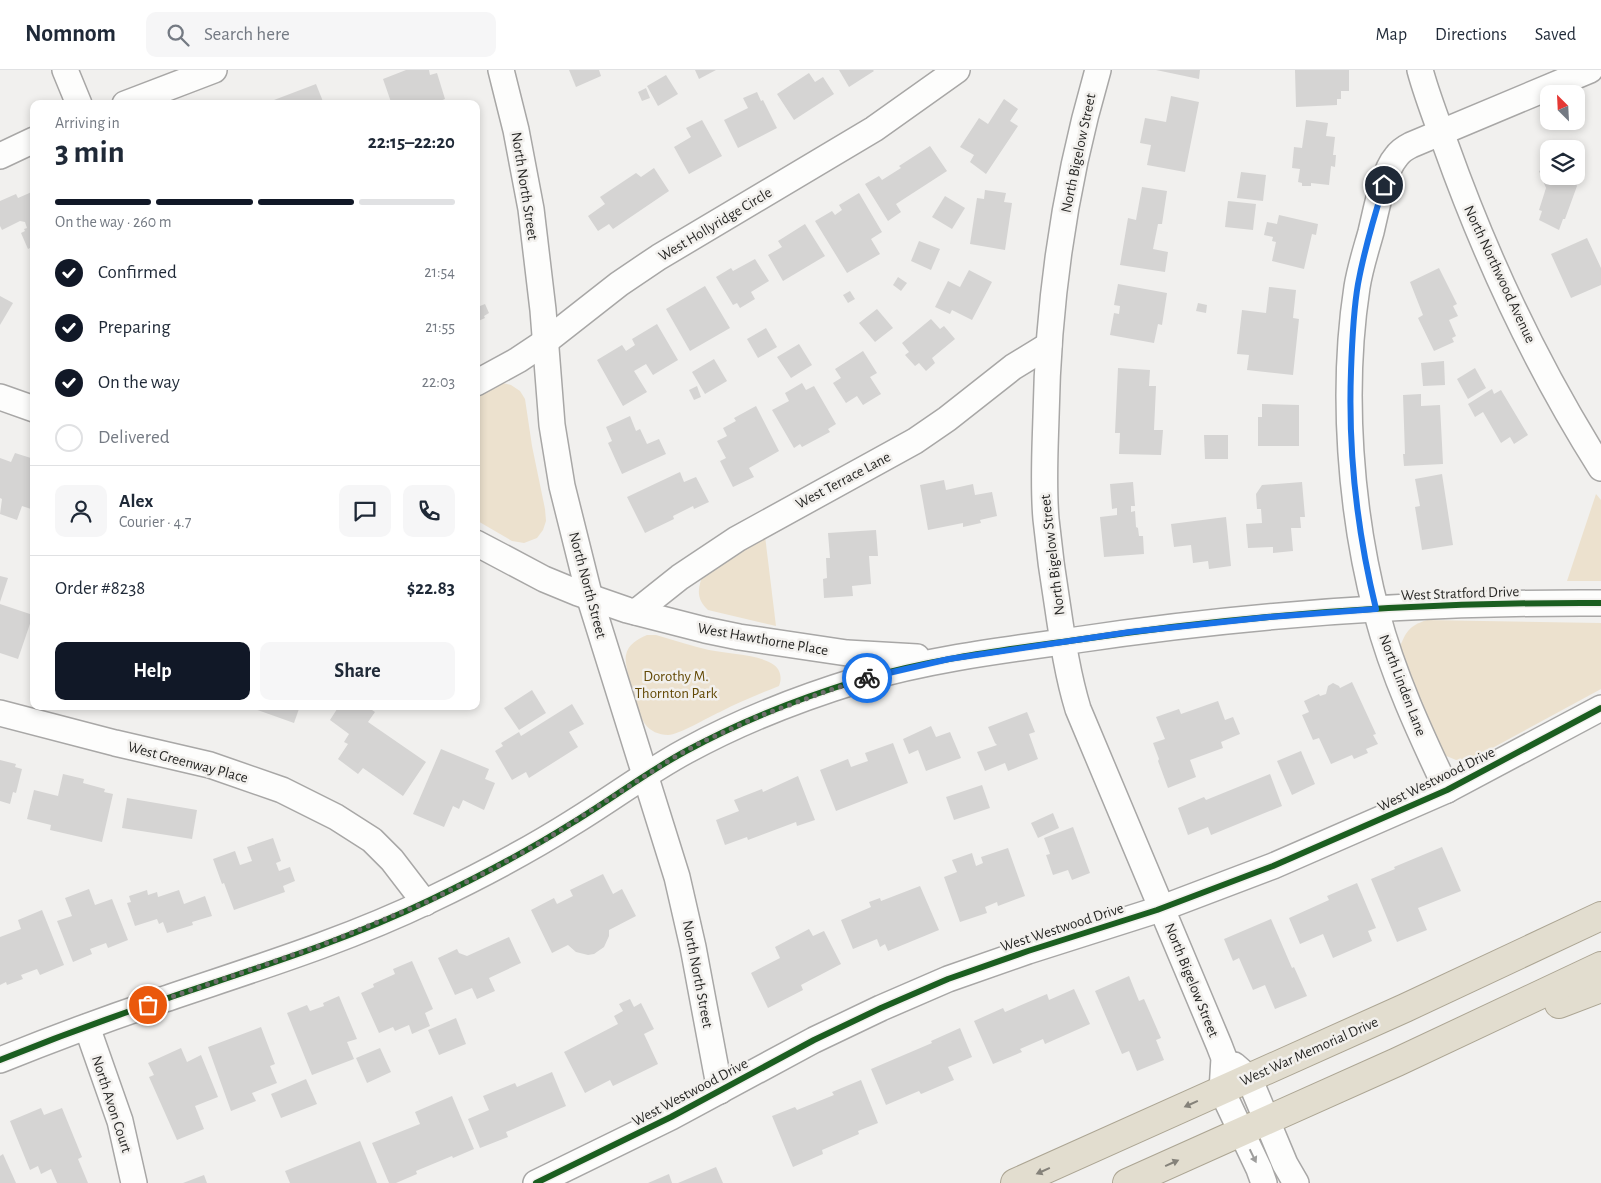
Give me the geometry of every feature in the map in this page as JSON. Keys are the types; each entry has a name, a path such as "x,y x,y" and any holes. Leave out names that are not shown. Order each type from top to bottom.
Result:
{"highway":[{"name":"West War Memorial Drive","path":"1015,1183 1222,1091 1601,916"},
{"path":"1353,1031 1504,971 1601,936"},
{"path":"1127,1183 1322,1096 1601,966"},
{"path":"1322,1096 1601,988"}],"street":[{"path":"65,70 77,100"},
{"path":"135,100 214,70"},
{"name":"North North Street","path":"501,70 528,189 539,271 552,424 558,464 590,598 670,852 687,917 720,1091"},
{"name":"West Hollyridge Circle","path":"480,381 518,360 545,342 634,273 874,129 957,70"},
{"name":"North Bigelow Street","path":"1098,70 1070,182 1060,241 1049,346 1045,432 1046,518 1051,566 1072,689 1082,720 1219,1045 1224,1058 1222,1091 1264,1183"},
{"name":"North Northwood Avenue","path":"1420,70 1464,197 1503,287 1563,404 1601,468"},
{"path":"1441,133 1590,70"},
{"name":"North Linden Lane","path":"1441,133 1405,148 1398,154 1390,166 1373,222 1356,298 1350,384 1353,468 1360,529 1376,609 1407,702 1447,790"},
{"path":"0,156 30,142"},
{"name":"West Terrace Lane","path":"636,612 680,577 737,539 915,441 947,419 1013,367 1049,346"},
{"path":"0,398 30,409"},
{"name":"West Hawthorne Place","path":"480,545 544,579 590,598 724,635 838,652 900,657 937,658 969,656"},
{"name":"West Stratford Drive","path":"0,1060 87,1027 322,945 424,903 545,840 687,750 729,729 800,700 882,674 969,656 1174,626 1447,605 1601,603"},
{"name":"West Westwood Drive","path":"536,1183 671,1117 834,1030 948,979 1028,950 1162,908 1273,866 1447,790 1601,708"},
{"name":"West Greenway Place","path":"0,713 210,765 282,790 336,817 372,840 392,860 424,903"},
{"name":"North Avon Court","path":"87,1027 120,1121 134,1183"},
{"name":"North Bigelow Street","path":"1219,1045 1226,1057 1249,1078 1285,1164 1296,1183"}],"green space":[{"path":"503,383 511,385 520,391 525,399 546,521 543,530 537,538 524,543 512,541 480,522 480,393"},
{"path":"1596,494 1601,500 1601,581 1567,581"},
{"path":"765,536 776,626 708,610 701,602 699,593 704,573"},
{"path":"1427,620 1601,623 1601,689 1474,758 1456,760 1444,755 1399,649 1409,630"},
{"name":"Dorothy M. Thornton Park","path":"647,635 656,635 709,650 752,656 768,661 779,672 781,678 779,686 734,705 679,732 668,735 652,731 645,724 639,711 632,690 626,660 627,651 631,645"}],"building":[{"path":"406,70 429,70 430,75 437,73 445,99 390,100 383,79"},
{"path":"569,70 599,70 601,76 576,87"},
{"path":"695,70 716,70 699,79"},
{"path":"839,70 873,70 874,71 849,87"},
{"path":"1156,70 1200,70 1199,79"},
{"path":"1295,70 1349,70 1349,91 1341,91 1341,99 1337,99 1337,105 1296,107"},
{"path":"809,73 815,82 823,77 834,94 794,120 777,94"},
{"path":"666,75 678,94 658,106 647,86"},
{"path":"316,84 322,100 274,100"},
{"path":"646,88 650,98 642,101 638,92"},
{"path":"757,92 777,128 738,148 724,120 748,108 743,98"},
{"path":"1171,96 1199,102 1185,172 1147,165 1151,145 1140,143 1145,118 1166,122"},
{"path":"1004,99 1018,109 1010,121 1018,126 986,174 970,162 974,155 960,147 979,118 988,124"},
{"path":"702,120 722,156 689,174 674,147 691,137 686,128"},
{"path":"1306,120 1328,123 1326,136 1335,137 1333,155 1336,155 1335,167 1331,166 1329,185 1311,183 1311,186 1302,186 1302,183 1298,182 1300,169 1292,168 1294,147 1302,148"},
{"path":"930,146 947,171 896,204 901,212 888,221 865,184 879,176 882,180 901,168 899,166"},
{"path":"654,168 669,191 613,229 609,224 598,231 588,216 605,204 600,197 636,173 641,177"},
{"path":"1241,172 1266,175 1263,201 1237,198"},
{"path":"1545,185 1577,186 1559,230 1539,220 1542,211 1539,210 1546,188"},
{"path":"1142,187 1167,191 1162,224 1158,224 1153,249 1168,252 1165,272 1120,265 1128,218 1136,220"},
{"path":"985,190 1006,193 1004,202 1012,203 1005,250 970,244 977,198 984,199"},
{"path":"30,193 30,248 28,249 21,233 27,228 25,222 20,221 2,230 0,226 0,201 16,194 18,198"},
{"path":"859,193 882,232 871,239 880,254 847,273 815,221 832,211 835,215 842,210 839,205"},
{"path":"945,196 965,208 952,229 932,217"},
{"path":"1228,201 1256,204 1253,230 1225,227"},
{"path":"1279,215 1318,224 1316,235 1312,234 1304,269 1272,261 1276,242 1272,241 1273,237 1264,235 1267,222 1277,224"},
{"path":"805,224 825,256 783,281 768,255 782,247 778,241"},
{"path":"1587,238 1601,268 1601,285 1571,298 1551,254"},
{"path":"919,241 940,249 931,270 911,261"},
{"path":"755,259 769,281 751,292 755,299 740,308 737,303 733,305 716,277 731,268 733,271"},
{"path":"1439,268 1457,304 1453,306 1458,316 1449,320 1456,336 1452,338 1454,342 1434,351 1418,318 1423,315 1410,282"},
{"path":"969,270 992,282 972,320 952,310 950,314 935,307 948,281 960,287"},
{"path":"898,277 907,283 901,291 893,285"},
{"path":"1118,284 1167,293 1162,325 1158,324 1154,343 1110,335 1114,313 1119,314 1120,306 1114,305"},
{"path":"705,286 730,328 690,351 666,309"},
{"path":"1269,287 1296,290 1293,318 1299,319 1293,375 1247,370 1249,355 1237,354 1242,310 1266,313"},
{"path":"850,291 855,299 848,303 843,295"},
{"path":"0,296 13,303 0,325"},
{"path":"1198,303 1207,305 1206,313 1196,311"},
{"path":"485,304 489,313 484,316 485,318 480,320 480,306"},
{"path":"877,309 893,328 875,342 859,323"},
{"path":"931,319 940,329 944,326 955,339 932,358 935,363 926,371 919,363 915,366 905,355 909,352 902,343"},
{"path":"657,324 678,360 653,375 646,364 634,371 647,392 623,406 597,360 622,345 626,351 635,345 632,339"},
{"path":"766,328 777,347 758,358 747,339"},
{"path":"799,344 812,365 791,378 777,357"},
{"path":"863,351 877,373 870,377 881,394 863,405 857,396 846,403 833,383 841,378 835,369"},
{"path":"714,359 727,381 705,394 692,372"},
{"path":"1444,361 1445,385 1423,386 1421,363"},
{"path":"1118,368 1150,370 1149,386 1156,386 1154,430 1163,430 1161,455 1119,454 1120,433 1115,433"},
{"path":"1475,368 1486,388 1468,399 1457,379"},
{"path":"802,383 806,390 814,386 836,424 828,429 830,432 802,447 800,444 794,448 772,410 789,401 785,393"},
{"path":"697,386 701,397 694,400 689,390"},
{"path":"1492,389 1494,394 1501,390 1528,435 1514,444 1510,437 1501,443 1483,412 1475,417 1468,404"},
{"path":"1421,394 1421,406 1440,405 1443,464 1404,466 1403,395"},
{"path":"1262,404 1299,405 1299,446 1258,446 1258,417 1262,417"},
{"path":"756,406 779,451 749,468 754,477 733,487 720,461 726,458 717,441 727,436 723,428 736,421 734,418"},
{"path":"630,416 636,431 640,429 647,444 659,439 666,454 622,474 608,443 612,441 606,427"},
{"path":"1204,435 1228,435 1228,459 1205,459"},
{"path":"15,453 30,458 30,509 22,506 17,520 0,514 2,499 0,498 0,458 11,462"},
{"path":"680,472 684,482 696,477 709,502 694,509 693,506 673,516 674,519 645,533 627,497"},
{"path":"1442,474 1453,545 1422,550 1415,507 1420,506 1415,479"},
{"path":"944,480 946,490 973,484 975,495 992,492 997,516 980,520 981,523 963,527 963,523 928,530 920,485"},
{"path":"1133,482 1135,506 1131,506 1131,512 1135,511 1136,527 1138,528 1139,536 1143,536 1144,554 1104,557 1100,517 1117,515 1117,508 1112,509 1110,484"},
{"path":"1302,482 1305,517 1300,517 1301,528 1291,528 1293,551 1273,553 1273,547 1248,548 1246,524 1262,523 1261,509 1257,509 1256,494 1262,485"},
{"path":"1226,517 1231,566 1209,569 1208,561 1193,563 1191,545 1174,547 1171,524"},
{"path":"876,530 878,556 869,556 871,584 852,586 853,596 824,598 823,579 827,578 826,558 830,558 828,533"},
{"path":"0,576 8,578 0,602"},
{"path":"0,604 30,614 30,624 18,659 0,653"},
{"path":"1352,682 1376,734 1373,735 1378,744 1366,749 1368,753 1354,759 1352,755 1331,764 1319,738 1313,740 1302,715 1309,712 1304,701 1319,694 1320,696 1326,694 1328,686 1333,683 1340,688"},
{"path":"532,690 546,713 519,730 504,708"},
{"path":"1218,701 1225,720 1233,717 1240,734 1221,742 1223,748 1190,760 1196,777 1168,788 1153,743 1165,739 1156,717 1179,709 1181,714"},
{"path":"572,704 584,724 569,732 578,747 529,778 526,772 512,780 495,751 503,746 501,743 519,732 521,736"},
{"path":"257,710 299,710 294,723"},
{"path":"336,710 372,710 375,712 368,722 426,762 403,796 363,768 358,774 338,759 348,744 344,742 349,734 330,720"},
{"path":"1027,712 1035,732 1029,734 1038,759 1008,771 1005,763 985,771 977,752 997,745 988,727"},
{"path":"931,726 936,737 950,732 961,758 926,771 918,750 909,754 903,739"},
{"path":"893,743 908,783 836,811 820,770 848,759 851,767 868,761 865,753"},
{"path":"441,749 489,769 485,779 495,783 484,810 463,800 459,809 453,806 444,827 413,814"},
{"path":"1301,751 1315,784 1292,795 1277,761"},
{"path":"0,760 16,764 15,767 22,769 16,793 13,792 10,804 0,801"},
{"path":"63,774 84,779 83,783 105,789 104,792 113,794 102,842 50,830 51,825 27,819 34,790 58,796"},
{"path":"1270,774 1282,806 1211,835 1208,827 1188,835 1178,808 1204,797 1206,800"},
{"path":"798,776 815,820 797,826 796,822 748,840 747,837 725,845 716,820 739,811 734,800 762,789 763,792"},
{"path":"982,785 990,808 954,820 946,797"},
{"path":"127,798 197,810 192,839 122,828"},
{"path":"1053,813 1059,828 1038,838 1031,823"},
{"path":"1073,827 1090,873 1072,880 1068,870 1053,875 1046,855 1050,854 1044,838"},
{"path":"273,838 281,861 276,863 279,871 290,867 295,881 283,886 285,892 234,910 213,859 235,851 240,865 252,861 247,847"},
{"path":"1442,847 1461,891 1418,908 1427,930 1397,942 1371,879"},
{"path":"1008,848 1025,896 998,906 997,902 985,907 987,913 960,922 944,877 957,872 952,860 972,853 976,866 983,863 981,857"},
{"path":"603,874 613,894 622,889 636,916 609,930 609,936 604,947 594,954 588,955 576,952 568,945 552,953 531,910 554,898 557,904 573,896 570,890"},
{"path":"1357,883 1376,928 1368,931 1372,941 1333,958 1323,934 1300,944 1289,918 1329,900 1327,896"},
{"path":"920,886 939,930 888,951 885,944 880,947 877,939 853,949 841,920 871,907 869,902 880,898 881,901"},
{"path":"89,889 95,905 112,899 128,940 108,948 106,943 90,949 92,954 73,962 57,921 72,916 65,898"},
{"path":"147,890 148,895 157,892 158,897 179,890 184,904 205,896 212,916 192,922 193,925 167,933 163,922 159,924 157,919 135,926 127,903 131,902 129,896"},
{"path":"42,910 64,965 40,975 37,969 21,975 23,979 7,985 6,982 0,985 0,937 21,929 18,920"},
{"path":"1271,919 1292,968 1294,967 1307,996 1275,1009 1265,985 1253,990 1239,958 1233,961 1224,939"},
{"path":"809,929 813,936 824,931 841,964 801,985 803,990 768,1008 751,973 780,958 775,947"},
{"path":"509,937 521,963 489,978 495,991 477,999 472,988 455,995 438,958 457,949 459,953 467,956"},
{"path":"412,961 433,1009 425,1013 430,1026 412,1034 409,1025 395,1031 393,1027 379,1033 361,993 374,987 373,984 395,974 393,969"},
{"path":"1129,976 1139,1001 1144,999 1161,1038 1156,1040 1164,1060 1137,1071 1129,1051 1122,1054 1095,991"},
{"path":"1074,989 1090,1024 1045,1044 1043,1039 1020,1049 1022,1052 993,1064 974,1021 1003,1008 1005,1012 1047,994 1049,1000"},
{"path":"339,996 357,1039 347,1042 354,1059 312,1075 287,1013 307,1005 310,1011 324,1006 323,1003"},
{"path":"630,999 634,1007 641,1003 654,1029 644,1034 658,1064 613,1086 610,1080 585,1093 564,1052 618,1024 614,1016 623,1011 619,1004"},
{"path":"456,1018 466,1044 439,1055 428,1030"},
{"path":"261,1027 275,1064 270,1066 277,1083 252,1093 256,1101 231,1111 208,1047"},
{"path":"960,1028 972,1057 948,1067 954,1080 921,1094 919,1091 886,1105 871,1069 932,1043 931,1041"},
{"path":"181,1048 187,1062 201,1055 218,1097 195,1106 204,1129 177,1140 149,1077 154,1075 148,1063"},
{"path":"380,1048 391,1072 367,1083 356,1058"},
{"path":"552,1072 566,1106 506,1132 508,1137 480,1148 468,1119 489,1110 483,1096 515,1083 517,1087"},
{"path":"306,1079 317,1104 281,1118 271,1094"},
{"path":"861,1080 878,1123 858,1131 859,1134 822,1150 823,1154 793,1167 772,1116 795,1107 797,1110 834,1095 832,1092"},
{"path":"452,1096 474,1149 416,1171 417,1174 396,1183 389,1183 372,1143 420,1124 415,1112"},
{"path":"41,1108 44,1115 62,1108 82,1157 78,1159 88,1183 57,1183 51,1169 41,1174 38,1166 30,1170 10,1121"},
{"path":"360,1141 377,1183 290,1183 285,1171"},
{"path":"3,1154 16,1183 0,1183 0,1156"},
{"path":"716,1167 723,1183 678,1183"},
{"path":"669,1174 672,1183 648,1183"},
{"path":"204,1175 207,1183 183,1183"}],"cycle path":[{"path":"0,1060 119,1015 330,942 397,915 520,854 555,834 657,768 707,740 771,711 859,680 913,666 967,656 1207,623 1404,607 1601,603"},
{"path":"536,1183 671,1117 814,1040 881,1008 948,979 1028,951 1157,910 1273,866 1447,790 1601,708"}],"way so far":[{"path":"148,1005 322,945 429,901 545,840 673,758 700,743 800,700 867,678"}],"route":[{"path":"867,678 949,659 1130,632 1269,617 1376,609 1370,586 1353,477 1350,384 1356,298 1360,272 1384,185"}]}
